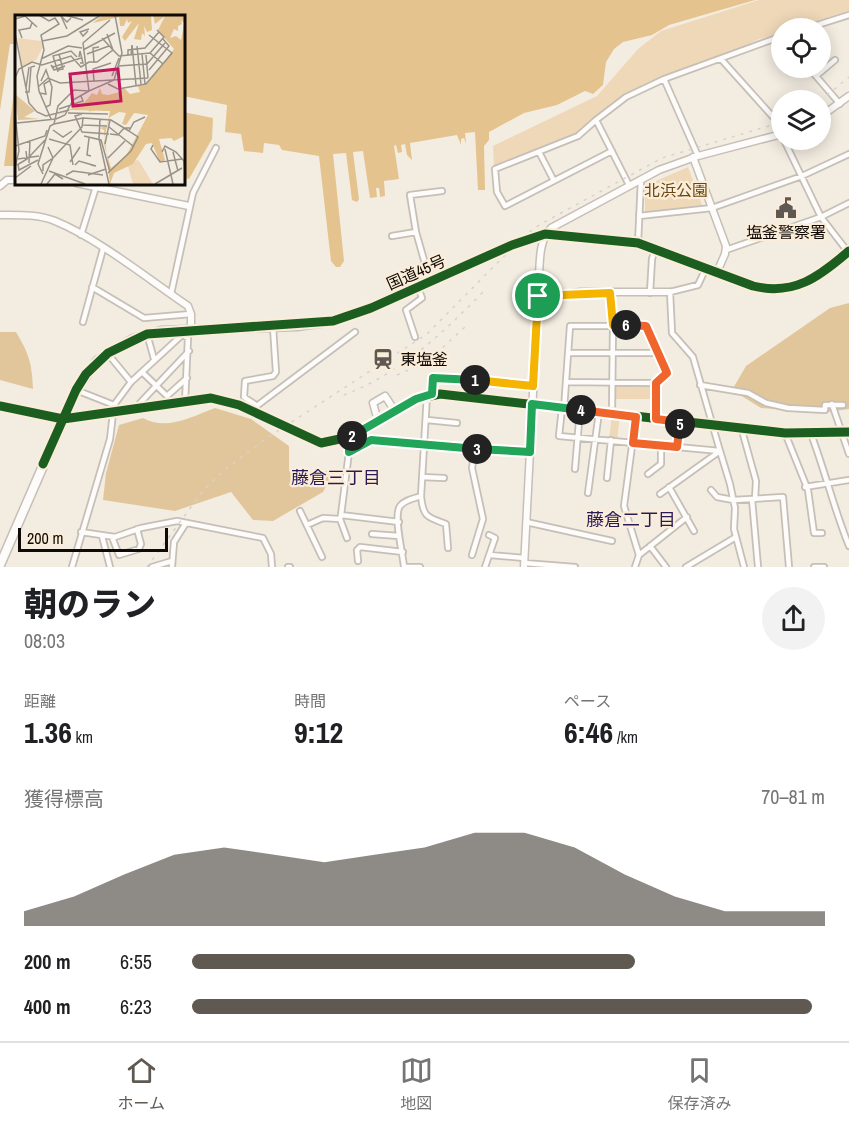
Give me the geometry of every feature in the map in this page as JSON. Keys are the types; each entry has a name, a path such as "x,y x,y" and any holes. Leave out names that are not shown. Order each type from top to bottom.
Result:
{"highway":[{"name":"国道45号","path":"0,565 76,390 86,374 108,353 147,334 273,327 340,319 512,245 545,234 638,243 760,288 793,288 814,279 848,251"}],"street":[{"path":"831,21 849,15"},
{"path":"612,151 506,206 497,192 495,169 578,136 626,97 664,79 771,39"},
{"path":"721,59 771,115"},
{"path":"831,63 835,60"},
{"path":"818,78 840,104"},
{"path":"664,79 696,157 726,250 717,272"},
{"path":"831,110 848,99"},
{"path":"596,120 629,185"},
{"path":"524,563 541,247 545,234 551,228 640,179 696,157 771,137"},
{"path":"171,294 189,206 216,148"},
{"path":"789,150 821,217 848,251"},
{"path":"539,152 554,181"},
{"path":"639,216 712,208 802,176 849,154"},
{"path":"638,243 640,179"},
{"path":"0,186 7,180 15,180"},
{"path":"81,184 189,206"},
{"path":"81,235 96,187"},
{"path":"430,281 416,232 410,195 442,190"},
{"path":"726,250 821,217 849,203"},
{"path":"0,215 36,216 54,220 171,294 188,306 191,314 185,332 131,382 114,405 110,439 72,567"},
{"path":"392,236 416,232"},
{"path":"83,322 103,249"},
{"path":"650,293 652,259 655,249"},
{"path":"538,296 670,292 698,285 706,268"},
{"path":"92,287 144,318 191,314"},
{"path":"415,337 406,310 422,298 418,287"},
{"path":"670,292 672,333 693,357 733,500 732,521 744,567"},
{"path":"610,293 613,325 612,414"},
{"path":"566,382 656,383 667,373 656,353 646,326 570,326 560,436 720,451"},
{"path":"256,405 244,397 245,381 273,376 276,372 273,327"},
{"path":"185,332 189,351 185,402"},
{"path":"250,411 355,332"},
{"path":"147,334 154,359"},
{"path":"139,409 140,403 189,351"},
{"path":"108,353 131,382"},
{"path":"568,353 656,353"},
{"path":"142,372 167,396 187,378"},
{"path":"448,548 446,524 434,522 426,514 421,495 429,394 433,378 447,377 533,386"},
{"path":"656,383 656,419"},
{"path":"700,385 748,393 766,403 788,408 819,411 825,410 825,405 843,405"},
{"path":"76,390 114,405"},
{"path":"0,406 63,419 211,398 226,400 321,443 349,437 429,394 785,433 849,432"},
{"path":"378,421 373,403 385,396 393,408 398,409"},
{"path":"832,404 849,454"},
{"path":"575,469 580,410"},
{"path":"588,493 599,412"},
{"path":"636,417 624,506 639,555"},
{"path":"427,420 457,423"},
{"path":"677,447 680,422"},
{"path":"741,427 756,481 754,499 758,567"},
{"path":"785,433 805,487 814,533 822,533"},
{"path":"811,434 829,483 836,514 849,546"},
{"path":"347,538 340,517 349,437"},
{"path":"349,452 371,440 530,452"},
{"path":"607,478 611,440"},
{"path":"648,474 661,464 661,445"},
{"path":"472,555 483,519 471,468 475,448"},
{"path":"660,494 720,451"},
{"path":"422,477 444,478"},
{"path":"805,487 849,480"},
{"path":"669,487 694,531"},
{"path":"711,490 717,497 733,500 783,497 789,567"},
{"path":"420,567 404,567 397,516 401,506 409,499 421,495"},
{"path":"300,510 322,557"},
{"path":"307,525 323,518 340,517 399,522"},
{"path":"635,567 639,555 687,517"},
{"path":"81,531 112,537 177,521 263,538 271,554 272,567"},
{"path":"526,522 612,541"},
{"path":"152,567 172,564 174,542 186,524"},
{"path":"112,537 119,555 139,549 141,544 137,529"},
{"path":"372,534 399,536"},
{"path":"485,567 495,538 489,535"},
{"path":"102,536 110,567"},
{"path":"686,567 736,537"},
{"path":"650,546 666,567"},
{"path":"358,561 357,550 360,547 403,552"},
{"path":"490,555 524,563 575,567"},
{"path":"814,567 824,567"}],"green space":[{"path":"759,0 849,0 849,11 828,18 771,18 771,36 720,57 651,81 625,95 577,135 494,167 493,146 597,96 638,49 661,31"},
{"name":"北浜公園","path":"688,167 702,205 645,215 645,186"},
{"path":"614,383 652,383 651,399 614,399"},
{"path":"612,414 620,415 617,441 609,440"}],"shaded area":[{"path":"0,0 755,0 669,25 652,35 623,42 614,49 606,62 603,85 593,94 585,91 557,105 524,113 489,132 489,140 484,146 485,190 478,190 475,132 465,133 466,144 464,138 461,139 461,145 457,135 410,143 412,160 407,155 405,144 401,145 402,152 398,153 396,145 394,146 399,179 384,181 385,196 380,197 379,188 376,188 377,197 370,198 363,151 353,152 359,199 357,202 352,200 346,153 333,154 344,261 340,267 336,267 331,261 319,156 282,150 279,145 264,143 263,153 244,151 241,134 225,132 227,105 184,96 184,15 15,15 15,44 10,44 0,110"},
{"path":"15,84 15,166 4,166"},
{"path":"184,112 213,118 212,139 189,179 184,178"},
{"path":"849,303 849,409 821,413 761,408 732,390 746,366 830,308"},
{"path":"0,332 16,332 29,359 33,389 0,380"},
{"path":"215,408 251,419 289,446 289,471 334,471 323,492 273,521 253,520 231,492 175,511 103,500 106,473 119,425 143,418 152,422 170,423 188,419"}],"railway":[{"path":"831,92 849,77"},
{"path":"147,567 202,492 222,472 264,440 427,334 523,237 539,225 662,158 771,125"},
{"path":"344,395 384,376 420,351 484,291"},
{"path":"397,375 427,362 465,327"}],"cycle path":[{"path":"43,464 76,390 86,374 108,353 147,334 333,321 371,308 512,245 545,234 638,243 753,286 768,288 781,288 805,282 827,269 849,251"},
{"path":"0,406 63,419 211,398 239,405 321,443 349,437 416,399 440,394 785,433 849,432"}],"place":[{"name":"塩釜警察署","path":"786,208"},
{"name":"東塩釜","path":"383,359"}],"district":[{"name":"藤倉三丁目","path":"336,478"},
{"name":"藤倉二丁目","path":"631,520"}],"route":[{"path":"580,292 610,293 613,325 646,326 656,353 667,373 656,383 656,419 680,422 677,447 633,443 636,417 532,404 530,452 371,440 349,452 349,437 416,399 432,394 433,378 447,377 533,386 538,296 555,297 580,292"}]}
